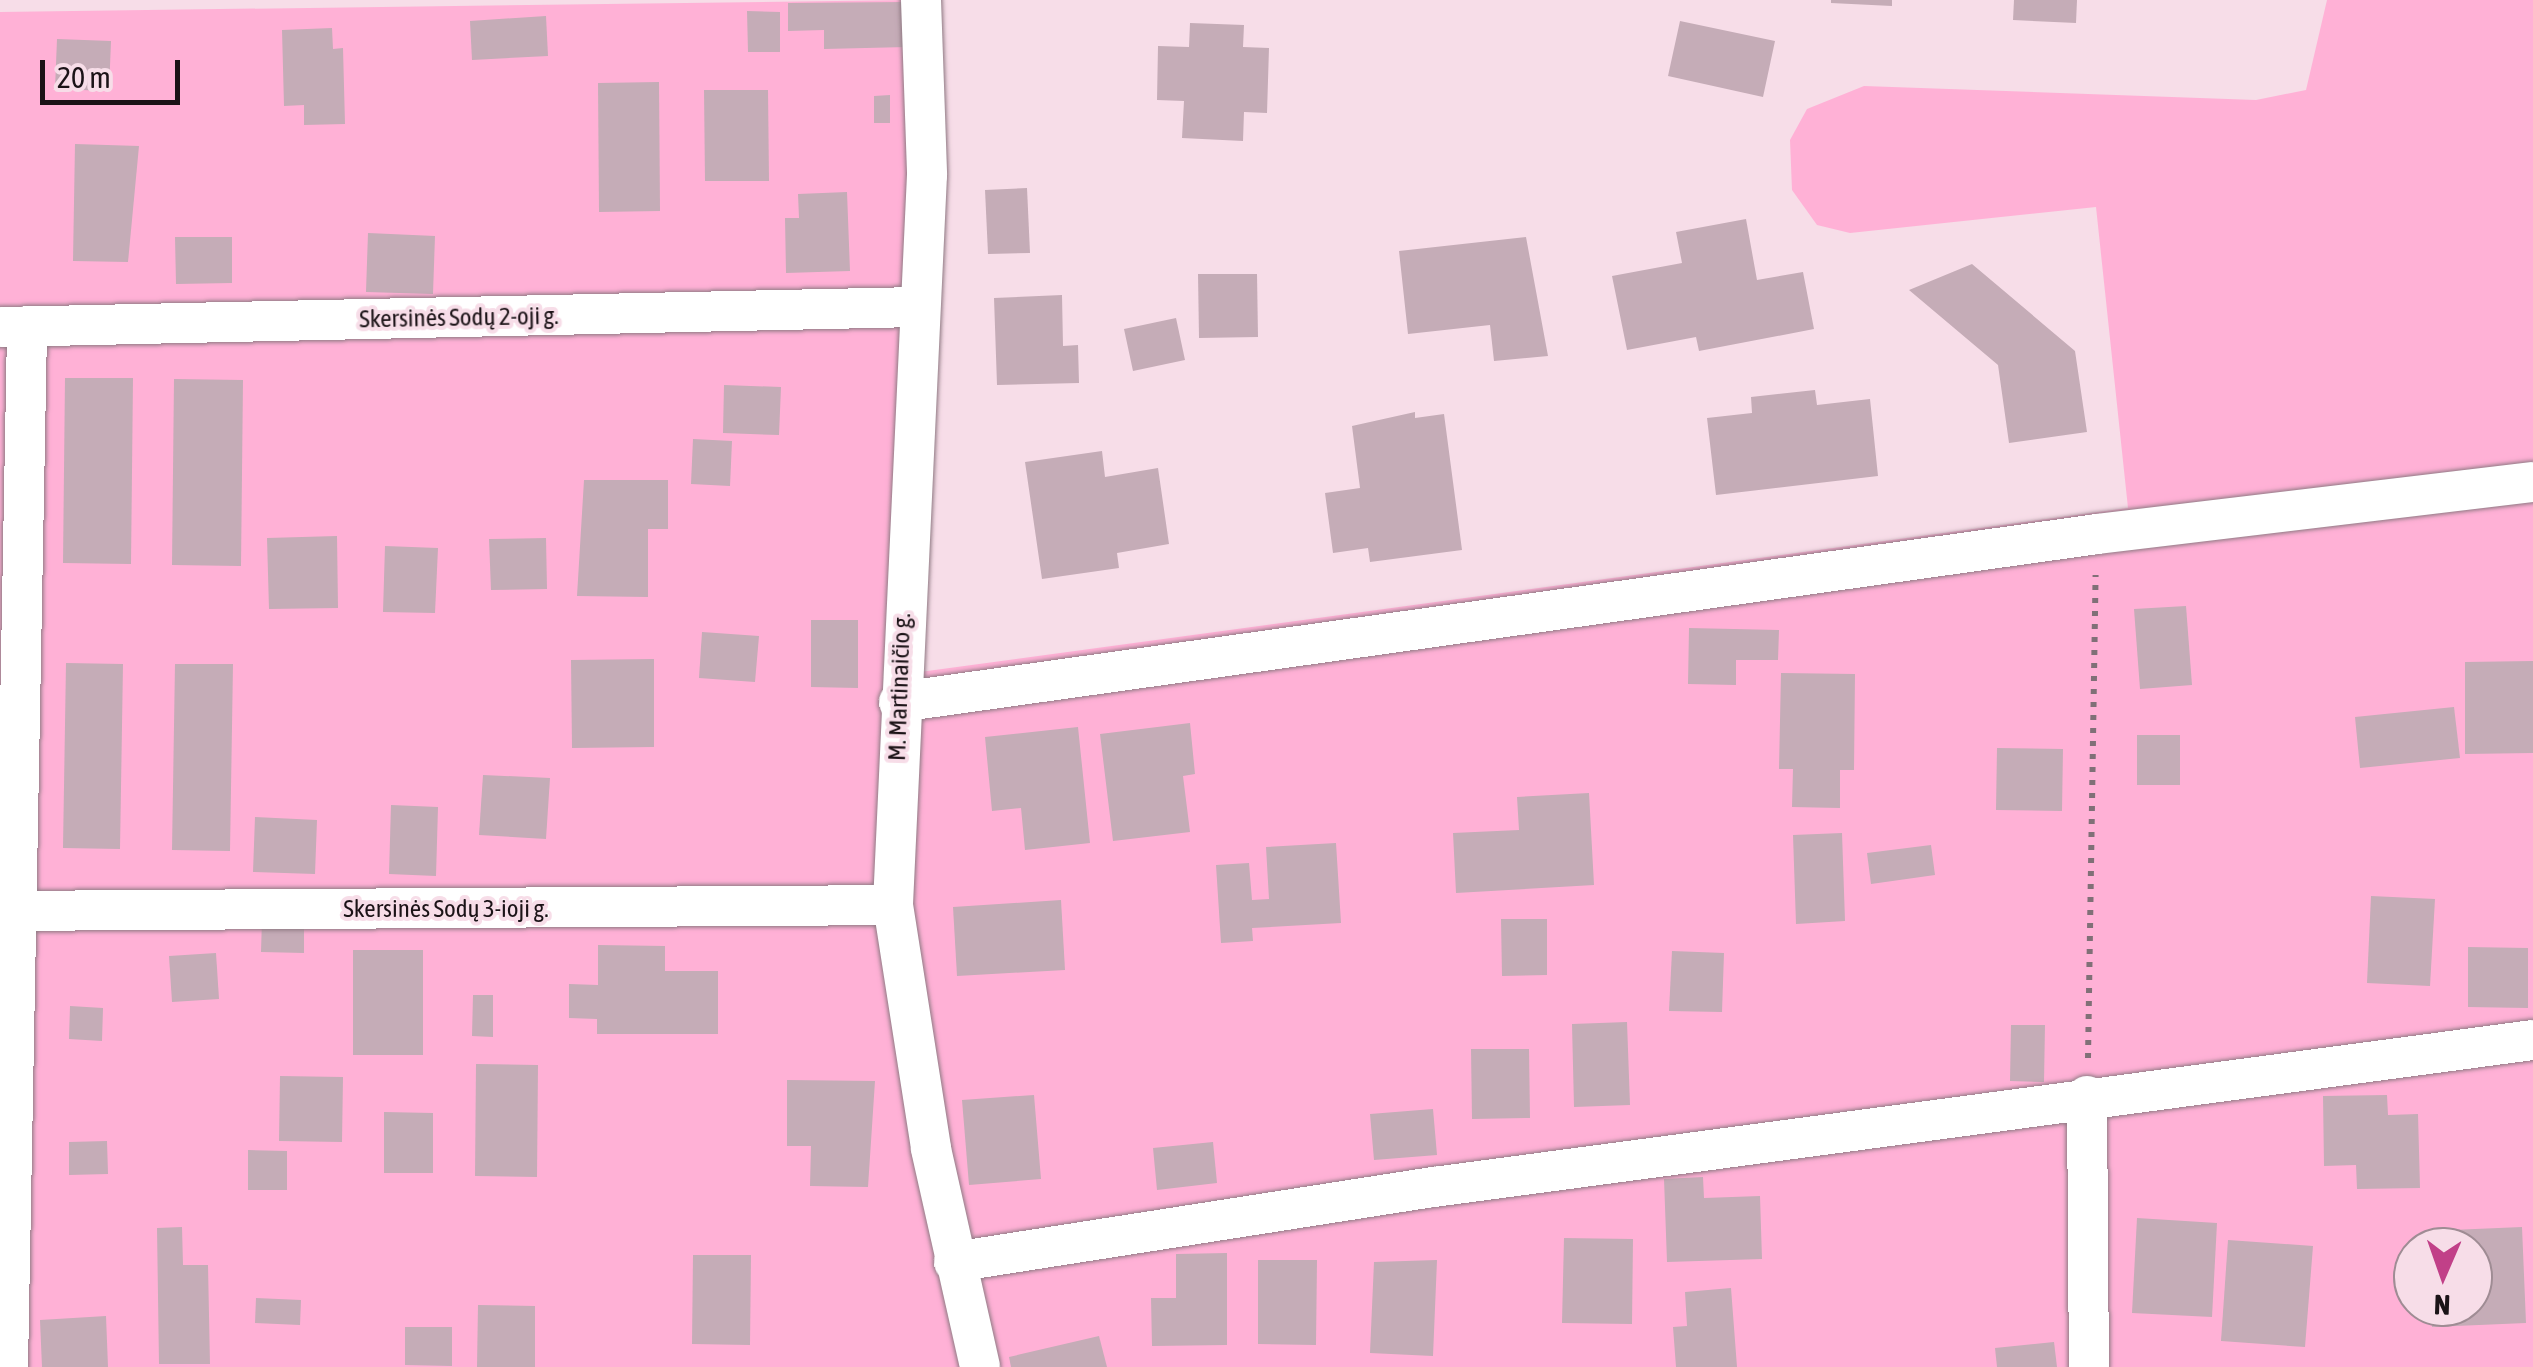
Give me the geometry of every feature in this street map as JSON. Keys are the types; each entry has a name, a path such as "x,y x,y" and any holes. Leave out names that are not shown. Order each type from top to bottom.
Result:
{"street":[{"name":"M. Martinaičio g.","path":"921,0 926,175 892,905 954,1262 980,1367"},
{"name":"Skersinės Sodų 2-oji g.","path":"13,326 917,307"},
{"path":"8,1367 7,911 13,326"},
{"path":"899,702 2097,534 2533,482"},
{"name":"Skersinės Sodų 3-ioji g.","path":"7,911 892,905"},
{"path":"954,1262 2087,1096 2533,1040"},
{"path":"2087,1096 2088,1367"}],"path":[{"path":"2087,1096 2097,534"}],"shaded area":[{"path":"910,0 909,195 883,677 2128,508 2096,207 1850,233 1817,225 1792,190 1790,140 1807,109 1864,86 2256,100 2306,90 2327,0 2533,0 2533,1367 0,1367 0,12"}],"building":[{"path":"1892,0 1892,6 1831,3"},
{"path":"2014,0 2077,0 2076,23 2013,20"},
{"path":"906,2 907,47 824,49 824,30 788,31 788,3"},
{"path":"747,11 780,12 780,52 748,52"},
{"path":"546,16 548,56 472,60 470,21"},
{"path":"1680,21 1775,41 1763,97 1668,76"},
{"path":"1190,23 1244,25 1243,47 1269,48 1267,113 1244,112 1243,141 1182,138 1184,101 1157,100 1158,46 1189,47"},
{"path":"332,28 333,49 343,48 345,124 304,125 304,105 284,106 282,30"},
{"path":"57,39 111,41 109,91 55,89"},
{"path":"659,82 660,211 599,212 598,83"},
{"path":"704,90 768,90 769,181 705,181"},
{"path":"890,95 890,123 874,123 874,96"},
{"path":"75,144 139,146 128,262 73,261"},
{"path":"1027,188 1030,253 988,254 985,190"},
{"path":"847,192 850,271 786,273 785,218 799,218 798,194"},
{"path":"1746,219 1757,280 1803,272 1814,329 1699,351 1696,337 1627,350 1612,276 1682,263 1676,232"},
{"path":"368,233 435,236 433,294 366,292"},
{"path":"175,237 232,237 232,283 176,284"},
{"path":"1526,237 1548,356 1494,361 1490,325 1408,334 1399,251"},
{"path":"1972,264 2075,351 2087,432 2009,443 1998,365 1909,290"},
{"path":"1198,274 1257,274 1258,337 1199,338"},
{"path":"1062,295 1063,346 1078,345 1079,383 997,385 994,298"},
{"path":"1176,318 1185,360 1133,371 1124,329"},
{"path":"65,378 133,378 131,564 63,563"},
{"path":"174,379 243,380 241,566 172,565"},
{"path":"724,385 781,387 779,435 723,433"},
{"path":"1815,390 1817,405 1870,399 1878,476 1716,495 1707,418 1752,413 1751,397"},
{"path":"1415,412 1415,418 1444,414 1462,550 1370,562 1368,548 1333,553 1325,493 1360,488 1352,426"},
{"path":"693,439 732,441 730,486 691,484"},
{"path":"1102,451 1105,477 1158,468 1169,544 1117,553 1119,568 1042,579 1025,462"},
{"path":"584,480 668,480 668,529 648,529 648,597 577,596"},
{"path":"337,536 338,608 269,609 267,538"},
{"path":"546,538 547,589 491,590 489,539"},
{"path":"385,546 438,548 435,613 383,612"},
{"path":"2186,606 2192,685 2140,689 2134,609"},
{"path":"811,620 858,620 858,688 811,687"},
{"path":"1689,628 1779,630 1778,660 1736,660 1736,685 1688,684"},
{"path":"702,632 759,636 755,682 699,678"},
{"path":"654,659 654,747 572,748 571,660"},
{"path":"2533,661 2533,753 2465,754 2465,662"},
{"path":"66,663 123,664 120,849 63,848"},
{"path":"175,664 233,664 230,851 172,850"},
{"path":"1781,673 1855,674 1854,770 1840,770 1840,808 1792,807 1793,769 1779,769"},
{"path":"2454,707 2460,758 2360,768 2355,717"},
{"path":"1190,723 1195,774 1183,776 1190,832 1113,841 1100,734"},
{"path":"1078,727 1090,843 1025,850 1021,808 992,811 985,737"},
{"path":"2137,735 2180,735 2180,785 2137,785"},
{"path":"1997,748 2063,749 2062,811 1996,810"},
{"path":"483,775 550,778 546,839 479,835"},
{"path":"1589,793 1594,885 1456,893 1453,833 1519,830 1517,797"},
{"path":"391,805 438,807 436,876 389,874"},
{"path":"255,817 317,820 315,874 253,872"},
{"path":"1842,833 1845,921 1796,924 1793,835"},
{"path":"1336,843 1341,923 1252,928 1253,941 1221,943 1216,865 1249,863 1252,900 1269,899 1266,847"},
{"path":"1931,845 1935,875 1871,884 1867,853"},
{"path":"2371,896 2435,899 2430,986 2367,983"},
{"path":"1061,900 1065,970 957,976 953,907"},
{"path":"262,919 304,919 304,953 261,952"},
{"path":"1501,919 1547,919 1547,975 1502,976"},
{"path":"598,945 665,946 665,971 718,971 718,1034 597,1034 597,1019 569,1018 569,984 598,985"},
{"path":"2468,947 2528,948 2528,1008 2468,1007"},
{"path":"353,950 423,950 423,1055 353,1055"},
{"path":"1672,951 1724,953 1722,1012 1669,1011"},
{"path":"216,953 219,999 172,1002 169,956"},
{"path":"473,995 493,995 493,1037 472,1036"},
{"path":"70,1006 103,1008 102,1041 69,1039"},
{"path":"1627,1022 1630,1105 1574,1107 1572,1024"},
{"path":"2011,1025 2045,1025 2044,1082 2010,1081"},
{"path":"1471,1049 1529,1049 1530,1118 1472,1119"},
{"path":"476,1064 538,1065 537,1177 475,1176"},
{"path":"280,1076 343,1077 342,1142 279,1141"},
{"path":"787,1080 875,1081 868,1187 810,1186 811,1146 787,1146"},
{"path":"1034,1095 1041,1179 969,1185 962,1100"},
{"path":"2387,1095 2388,1115 2418,1114 2420,1188 2357,1189 2356,1165 2324,1166 2323,1096"},
{"path":"1433,1109 1437,1155 1374,1160 1370,1114"},
{"path":"384,1112 433,1113 433,1173 384,1173"},
{"path":"107,1141 108,1174 69,1175 69,1142"},
{"path":"1213,1142 1217,1183 1157,1190 1153,1148"},
{"path":"248,1150 287,1151 287,1190 248,1190"},
{"path":"1703,1177 1704,1198 1760,1196 1762,1259 1667,1262 1664,1179"},
{"path":"2137,1218 2217,1223 2212,1317 2132,1313"},
{"path":"182,1227 183,1265 208,1265 210,1364 159,1364 157,1228"},
{"path":"2522,1227 2526,1323 2493,1324 2493,1228"},
{"path":"1564,1238 1633,1239 1632,1324 1562,1323"},
{"path":"2228,1240 2313,1246 2305,1347 2221,1341"},
{"path":"1227,1253 1227,1345 1152,1346 1151,1298 1176,1298 1176,1254"},
{"path":"693,1255 751,1255 750,1345 692,1344"},
{"path":"1258,1260 1317,1260 1316,1345 1258,1344"},
{"path":"1437,1260 1433,1356 1370,1353 1374,1262"},
{"path":"1731,1288 1737,1367 1676,1367 1673,1327 1687,1326 1685,1292"},
{"path":"256,1298 301,1300 300,1325 255,1323"},
{"path":"478,1305 535,1306 535,1367 477,1367"},
{"path":"106,1316 108,1367 42,1367 40,1320"},
{"path":"405,1327 452,1327 452,1366 405,1365"},
{"path":"1099,1336 1107,1367 1011,1367 1009,1357"},
{"path":"2054,1342 2057,1367 1997,1367 1995,1348"}]}
